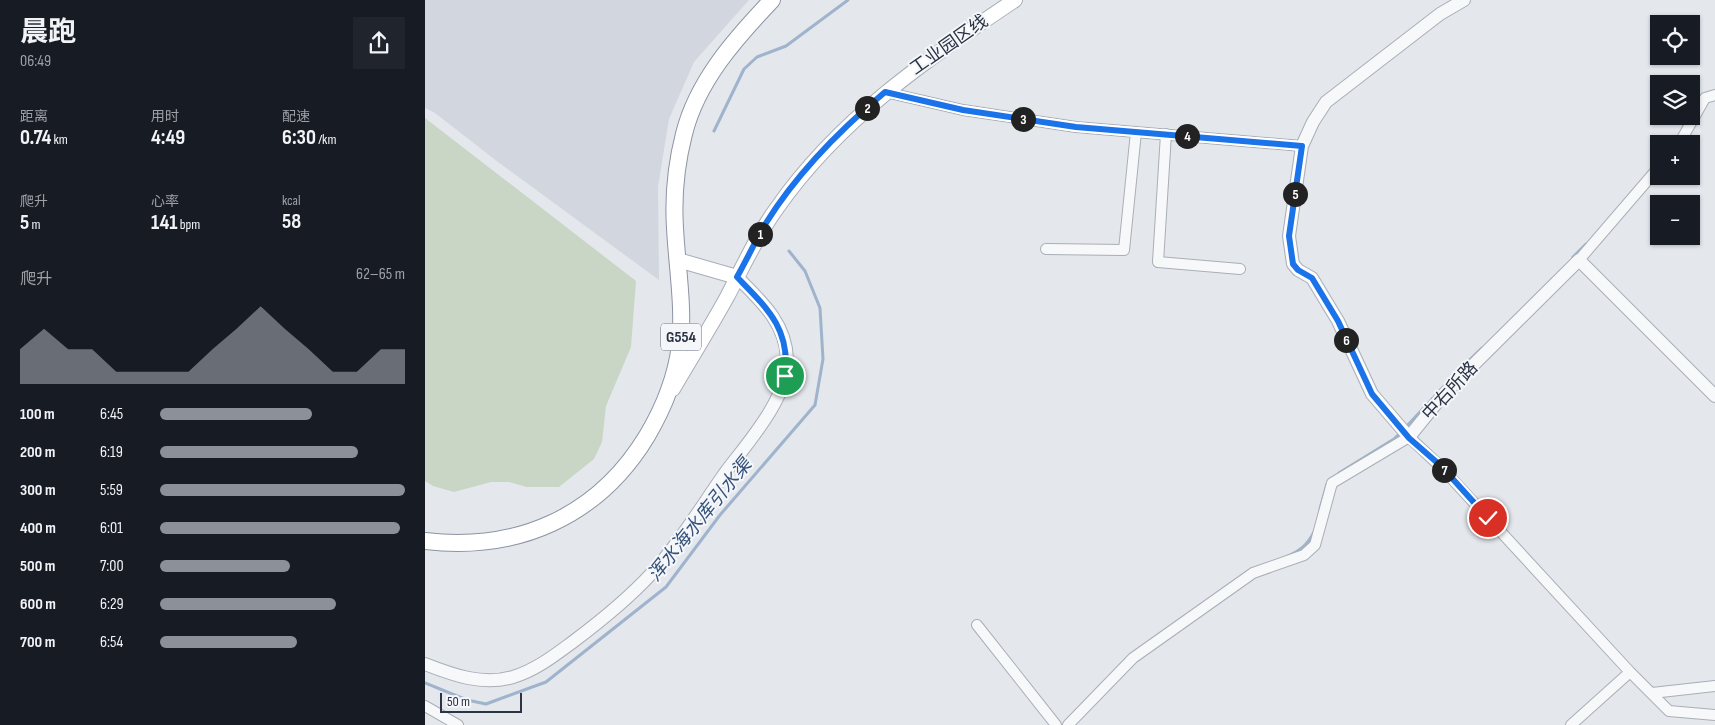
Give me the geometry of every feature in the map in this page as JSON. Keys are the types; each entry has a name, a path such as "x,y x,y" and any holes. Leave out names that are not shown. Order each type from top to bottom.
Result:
{"highway":[{"name":"G554","path":"425,541 466,543 504,539 540,529 585,504 612,481 640,447 662,409 675,371 680,346 681,311 674,210 676,170 689,116 717,65 772,0"}],"main road":[{"name":"工业园区线","path":"662,409 767,222 793,185 846,128 885,92 936,53 1015,0"},
{"path":"677,260 737,277"}],"street":[{"name":"中右所路","path":"1464,0 1440,14 1326,102 1313,122 1302,146 1289,236 1293,264 1298,270 1312,278 1338,321 1372,394 1405,432 1579,260"},
{"path":"885,92 963,110 1076,127 1302,146"},
{"path":"1684,135 1705,98 1715,95"},
{"path":"1046,249 1124,250 1136,132"},
{"path":"1165,134 1158,262 1240,269"},
{"path":"1650,177 1579,260 1715,396"},
{"path":"425,664 475,679 497,680 522,674 539,666 593,626 632,594 653,573 767,415 784,381 786,351 777,322 766,306 737,277"},
{"path":"1068,725 1141,652 1253,573 1304,555 1315,545 1333,483 1405,432 1441,466 1630,672 1669,711 1715,715"},
{"path":"977,624 1056,725"},
{"path":"1571,725 1630,672"},
{"path":"1652,693 1715,686"},
{"path":"425,706 458,725"}],"shaded area":[{"path":"425,0 749,0 694,62 669,119 658,187 659,280 498,162 435,113 425,108"}],"green space":[{"path":"425,118 636,281 631,347 606,406 602,442 594,459 559,487 527,487 509,482 491,482 454,492 433,486 425,481"}],"waterway":[{"name":"浑水海水库引水渠","path":"714,131 744,69 757,57 786,46 848,0"},
{"path":"1700,99 1703,95"},
{"path":"1573,257 1586,244"},
{"name":"浑水海水库引水渠","path":"425,683 467,700 486,704 546,682 666,587 720,515 815,405 823,359 820,308 805,271 789,251"},
{"path":"1456,373 1482,348"},
{"path":"1405,428 1433,398"},
{"path":"1339,473 1394,439 1400,433"},
{"path":"1320,509 1327,484"},
{"path":"1288,556 1304,546 1314,532"}],"route":[{"path":"785,376 787,360 785,343 777,322 762,302 737,277 767,222 793,185 846,128 885,92 963,110 1076,127 1302,146 1289,236 1293,264 1298,270 1312,278 1338,321 1372,394 1409,438 1441,466 1488,518"}]}
